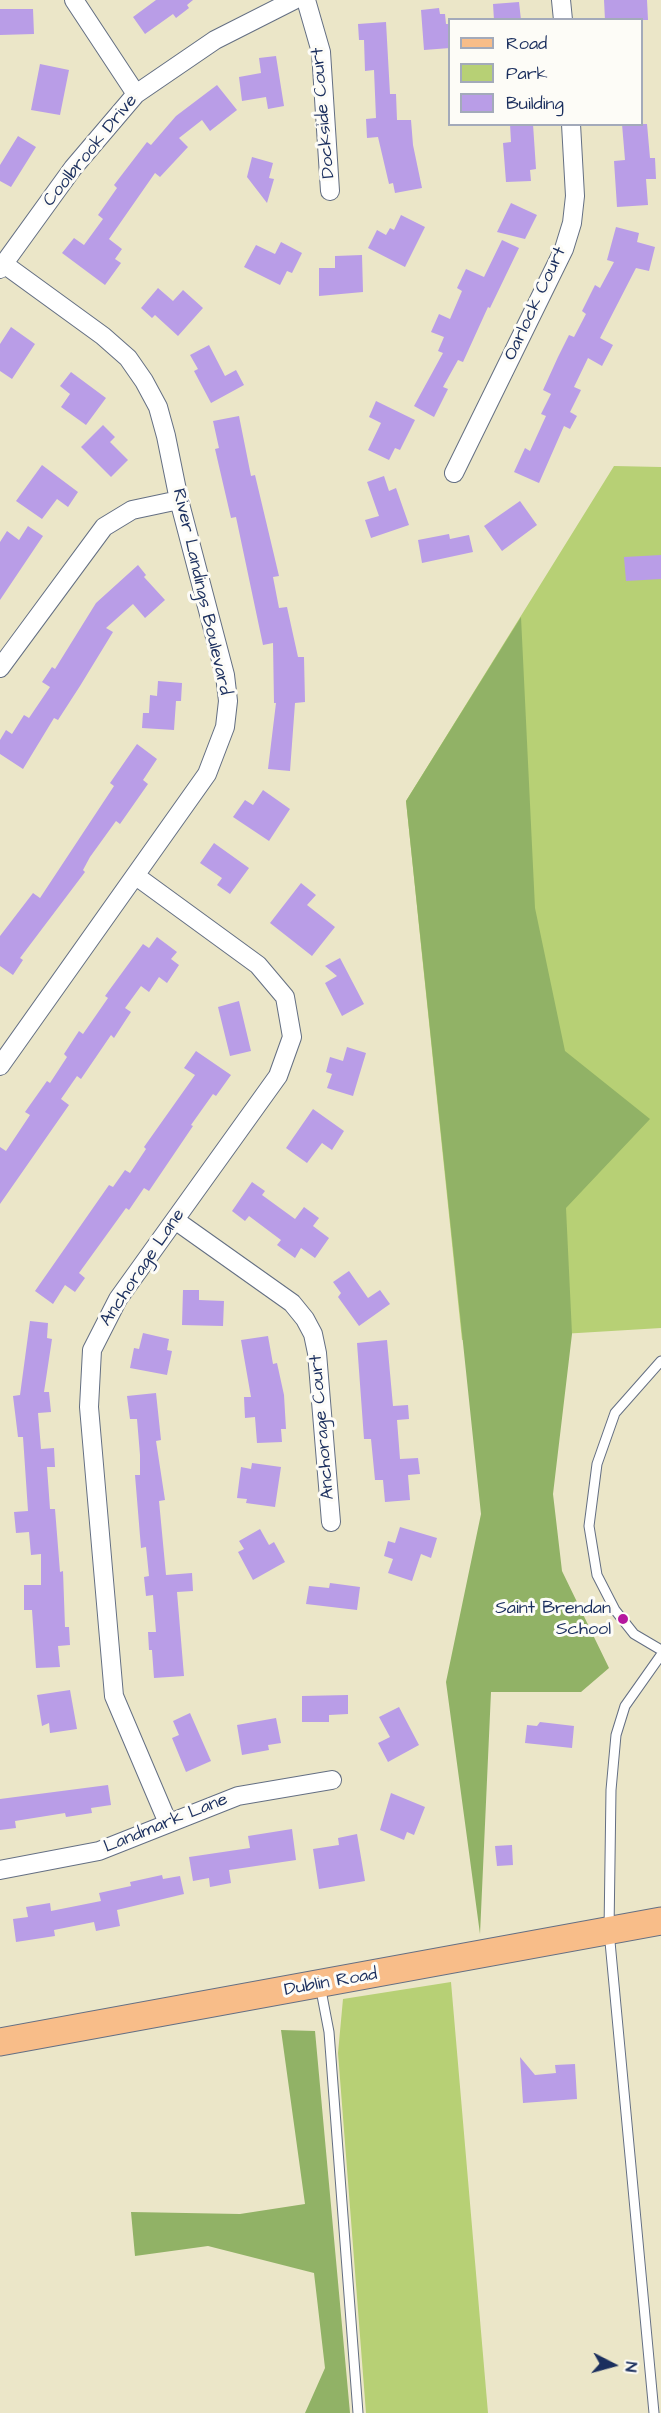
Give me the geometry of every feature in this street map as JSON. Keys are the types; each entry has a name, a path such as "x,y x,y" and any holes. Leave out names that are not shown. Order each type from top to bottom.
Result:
{"main road":[{"name":"Dublin Road","path":"0,2042 661,1921"}],"street":[{"path":"74,0 136,94"},
{"name":"Coolbrook Drive","path":"2,267 73,168 136,94 216,40 294,0"},
{"name":"Dockside Court","path":"306,0 321,52 330,191"},
{"path":"561,0 563,18"},
{"name":"Oarlock Court","path":"454,473 564,249 572,223 575,196 571,126"},
{"name":"River Landings Boulevard","path":"0,1066 207,774 225,727 228,702 225,675 179,500 158,407 128,358 103,336 2,267"},
{"path":"0,668 104,527 132,510 179,500"},
{"name":"Anchorage Lane","path":"136,876 258,965 285,997 292,1037 278,1076 105,1322 92,1350 89,1407 114,1696 168,1823"},
{"name":"Anchorage Court","path":"175,1220 292,1304 305,1318 313,1334 317,1353 331,1522"},
{"name":"Landmark Lane","path":"0,1870 99,1851 238,1796 332,1780"}],"lane":[{"path":"654,2413 609,1931 611,1790 616,1735 625,1706 661,1652 634,1634 615,1610 597,1575 589,1526 597,1464 615,1413 661,1361"},
{"path":"320,1985 329,2032 358,2413"}],"green space":[{"path":"614,466 661,467 661,1328 462,1340 406,801"},
{"path":"521,617 535,908 565,1051 650,1119 566,1208 572,1334 553,1494 562,1571 609,1668 581,1692 491,1692 480,1934 446,1682 481,1514 406,801"},
{"path":"451,1982 488,2413 366,2413 338,2053 343,1999"},
{"path":"281,2030 315,2031 350,2413 305,2413 325,2368 314,2273 208,2246 135,2256 131,2212 240,2214 305,2204"}],"building":[{"path":"156,0 193,0 187,5 189,8 176,18 173,14 145,34 133,17"},
{"path":"604,0 647,0 648,20 605,18"},
{"path":"519,2 521,18 494,18 493,4"},
{"path":"439,8 440,14 445,14 446,24 448,24 448,48 424,50 421,10"},
{"path":"0,9 33,9 34,34 0,35"},
{"path":"386,22 390,94 396,94 397,120 411,120 413,145 422,188 395,193 393,183 389,184 378,137 367,138 366,119 376,118 374,70 365,71 364,40 359,40 358,24"},
{"path":"276,56 284,106 268,109 266,97 242,101 239,77 261,73 259,58"},
{"path":"40,64 69,70 60,115 31,110"},
{"path":"217,85 237,110 210,131 202,120 179,138 188,147 160,177 155,173 109,239 122,249 115,259 121,263 105,285 62,253 74,238 84,245 103,219 98,215 117,188 114,185 147,142 151,145 176,116"},
{"path":"647,124 650,158 655,158 656,179 646,179 648,205 617,207 614,161 625,160 622,126"},
{"path":"510,126 533,126 536,169 530,170 531,181 506,182 503,143 511,142"},
{"path":"18,136 36,147 11,187 0,181 0,165"},
{"path":"252,157 273,163 269,178 274,179 267,203 247,177"},
{"path":"511,203 537,215 525,239 497,232"},
{"path":"401,215 425,227 405,267 368,248 377,230 386,235 390,228 394,230"},
{"path":"616,227 639,233 637,242 655,247 649,271 636,268 600,338 613,345 602,366 588,358 574,387 581,390 570,412 577,416 570,429 564,426 539,483 514,472 525,448 530,451 546,416 541,414 551,394 543,390 558,357 569,335 574,337 586,314 582,311 595,285 600,288 614,262 607,260"},
{"path":"502,240 519,248 490,308 488,307 463,362 458,360 443,387 448,389 434,417 414,406 443,353 438,351 444,337 431,332 439,314 450,319 462,291 457,288 466,269 484,277"},
{"path":"281,242 302,253 292,273 287,271 280,285 244,267 256,245 275,254"},
{"path":"362,255 363,292 319,296 319,268 335,268 335,256"},
{"path":"158,288 173,301 183,290 203,308 178,336 155,315 152,318 141,308"},
{"path":"11,327 35,344 12,379 0,371 0,344"},
{"path":"209,345 225,376 236,370 244,385 211,403 194,371 198,369 190,355"},
{"path":"71,372 106,398 86,425 61,407 70,394 60,386"},
{"path":"376,401 415,420 400,450 395,448 389,460 368,450 381,423 369,417"},
{"path":"239,416 251,476 255,475 279,576 273,577 279,608 287,607 298,657 304,657 305,702 295,703 290,771 268,769 276,703 274,703 273,643 263,645 236,517 231,518 215,449 219,448 213,421"},
{"path":"103,425 115,437 110,442 128,460 111,477 81,447"},
{"path":"42,465 78,492 68,507 57,499 42,519 16,501"},
{"path":"384,476 389,491 396,488 409,525 371,538 365,520 379,516 367,482"},
{"path":"520,501 537,525 502,551 484,526"},
{"path":"28,526 43,536 0,600 0,542 7,531 19,540"},
{"path":"449,534 450,539 469,535 473,552 422,563 418,540"},
{"path":"661,555 661,579 626,581 624,557"},
{"path":"138,565 146,575 144,577 165,600 145,618 133,604 106,628 113,632 58,720 54,718 23,769 0,754 0,740 6,730 12,734 24,715 29,718 50,687 42,682 52,667 55,669 96,603"},
{"path":"158,681 182,683 181,701 176,701 174,730 142,728 143,713 149,713 150,695 157,696"},
{"path":"137,744 157,759 143,780 148,784 120,824 116,821 90,857 83,870 85,872 20,958 23,960 13,975 0,966 0,936 33,893 40,898 114,786 110,783"},
{"path":"263,790 290,809 269,841 233,817 245,800 253,805"},
{"path":"214,843 249,868 230,894 217,885 222,878 200,863"},
{"path":"301,883 316,895 307,905 335,927 312,956 270,923"},
{"path":"157,937 177,952 171,959 179,965 167,983 159,977 149,992 141,986 125,1008 131,1012 114,1038 111,1035 81,1079 77,1076 61,1099 69,1105 0,1204 0,1147 6,1151 30,1115 25,1112 47,1081 50,1083 67,1057 64,1054 79,1031 83,1034 108,998 105,996 143,944 149,948"},
{"path":"340,958 364,1004 342,1016 325,983 337,976 325,966"},
{"path":"239,1001 251,1051 230,1056 218,1007"},
{"path":"347,1047 366,1053 353,1096 327,1088 332,1074 326,1072 330,1057 343,1061"},
{"path":"196,1051 231,1075 216,1096 213,1094 191,1125 193,1126 149,1191 144,1188 129,1210 126,1208 79,1273 85,1278 75,1292 65,1285 53,1304 35,1291 109,1185 113,1187 125,1170 130,1173 146,1149 144,1147 195,1075 184,1068"},
{"path":"313,1109 344,1131 332,1150 322,1143 307,1163 286,1148"},
{"path":"252,1182 265,1191 262,1195 295,1219 304,1207 319,1218 313,1226 329,1238 315,1258 301,1248 295,1258 277,1245 281,1240 249,1216 245,1221 232,1211"},
{"path":"349,1271 368,1298 380,1290 390,1304 359,1326 338,1297 341,1293 333,1282"},
{"path":"183,1290 199,1290 199,1300 224,1301 223,1326 182,1325"},
{"path":"30,1321 48,1323 47,1338 52,1339 44,1392 49,1392 51,1412 38,1413 41,1449 54,1448 55,1467 47,1467 50,1509 55,1509 60,1572 63,1571 65,1627 69,1627 70,1645 58,1646 60,1667 36,1668 32,1610 24,1610 24,1585 41,1585 41,1554 31,1555 29,1532 16,1533 14,1512 28,1511 23,1437 18,1437 13,1396 20,1395"},
{"path":"143,1333 169,1339 167,1350 172,1351 167,1375 130,1368 134,1348 139,1349"},
{"path":"268,1336 273,1364 277,1363 284,1395 286,1429 281,1429 282,1442 257,1443 255,1417 245,1418 244,1397 251,1397 241,1340"},
{"path":"387,1340 393,1406 408,1405 409,1419 397,1420 400,1459 418,1458 420,1474 408,1475 410,1500 385,1502 383,1480 375,1480 371,1439 364,1439 357,1343"},
{"path":"156,1393 161,1440 156,1441 165,1500 159,1501 166,1575 192,1573 193,1591 177,1592 184,1676 154,1678 148,1632 156,1632 153,1595 146,1596 144,1577 149,1576 146,1547 141,1548 135,1475 140,1475 137,1419 130,1419 127,1396"},
{"path":"252,1463 281,1467 275,1507 246,1503 247,1499 237,1498 241,1467 251,1469"},
{"path":"400,1527 437,1538 431,1558 421,1554 412,1581 388,1573 393,1559 384,1556 388,1541 395,1543"},
{"path":"260,1529 269,1545 274,1542 285,1562 253,1580 238,1552 244,1549 239,1541"},
{"path":"330,1583 360,1587 357,1610 306,1604 309,1586 329,1588"},
{"path":"70,1690 77,1729 50,1733 49,1723 42,1726 37,1695"},
{"path":"348,1695 348,1714 329,1715 329,1722 302,1722 302,1696"},
{"path":"399,1707 419,1745 388,1762 378,1743 390,1737 379,1717"},
{"path":"190,1713 211,1761 186,1772 172,1738 179,1735 173,1721"},
{"path":"276,1718 281,1743 268,1745 269,1750 242,1755 237,1725"},
{"path":"540,1722 574,1726 572,1748 525,1743 527,1725 537,1726"},
{"path":"108,1785 111,1805 91,1808 92,1813 66,1817 65,1813 15,1821 16,1828 0,1830 0,1799"},
{"path":"391,1793 425,1807 414,1835 407,1832 404,1840 380,1830"},
{"path":"292,1829 296,1860 229,1870 231,1883 210,1887 209,1878 193,1881 189,1857 250,1848 248,1836"},
{"path":"357,1834 365,1881 319,1889 313,1849 339,1845 338,1838"},
{"path":"512,1845 513,1865 497,1866 495,1846"},
{"path":"162,1875 163,1879 180,1876 184,1894 117,1910 120,1926 96,1931 94,1922 54,1930 55,1936 16,1942 13,1919 28,1917 26,1907 50,1903 51,1911 101,1901 99,1893 131,1886 130,1882"},
{"path":"520,2057 535,2075 556,2073 555,2065 575,2064 577,2099 523,2103"}],"place":[{"name":"Saint Brendan School","path":"623,1619"}]}
